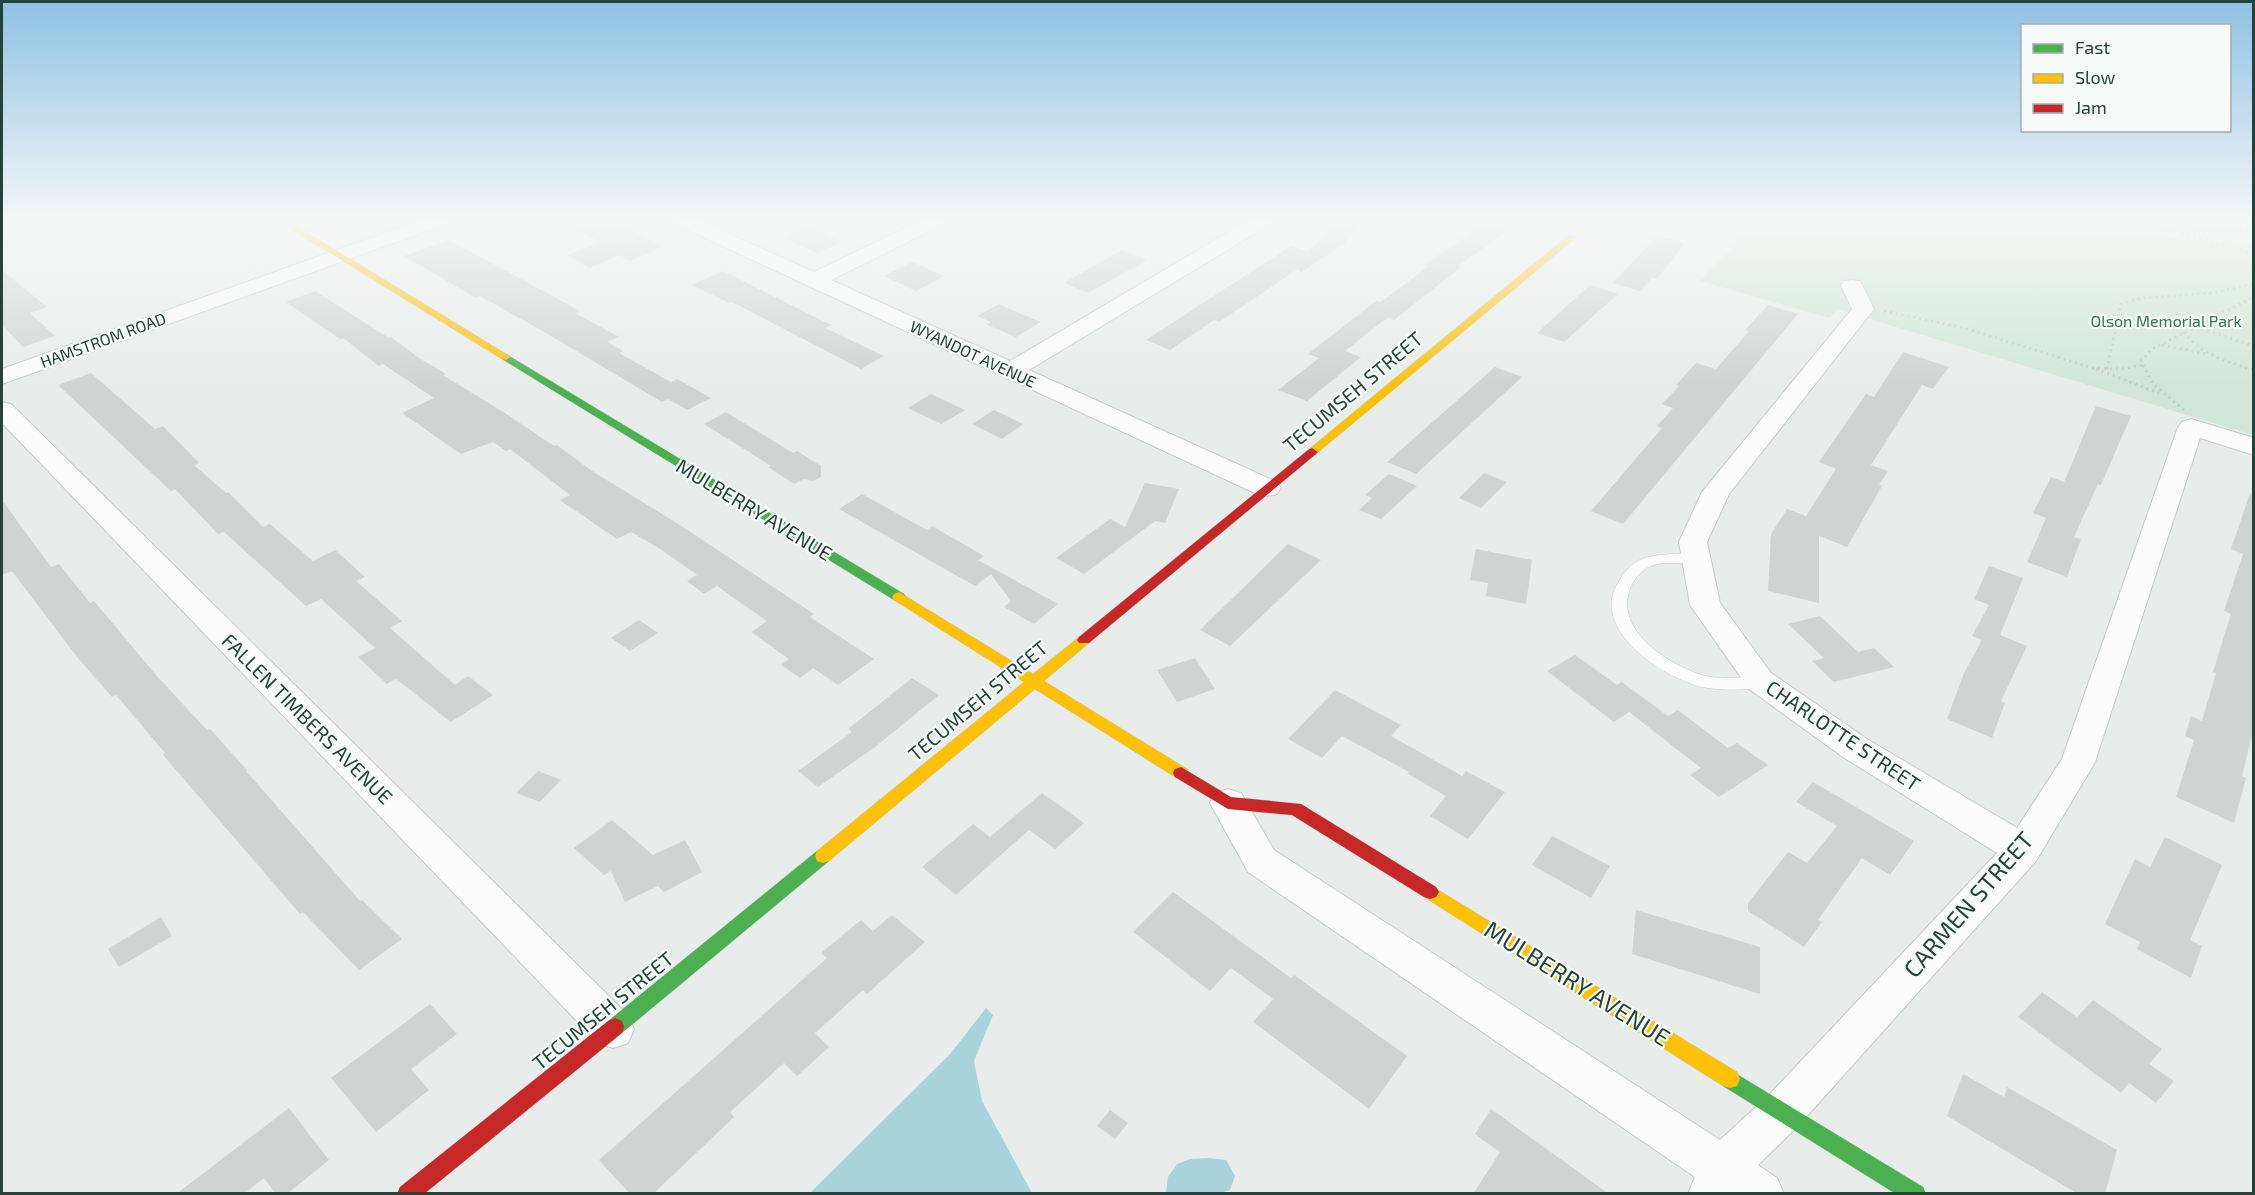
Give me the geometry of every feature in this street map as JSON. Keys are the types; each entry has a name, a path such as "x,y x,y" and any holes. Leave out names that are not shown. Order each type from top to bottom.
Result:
{"street":[{"name":"HAMSTROM ROAD","path":"2,377 283,275"},
{"name":"MULBERRY AVENUE","path":"369,275 1034,680 1228,803 1295,809 1916,1194"},
{"name":"WYANDOT AVENUE","path":"800,275 1268,488"},
{"path":"813,281 826,275"},
{"path":"1010,371 1171,275"},
{"name":"TECUMSEH STREET","path":"407,1194 613,1029 1526,275"},
{"name":"CHARLOTTE STREET","path":"1857,295 1863,309 1716,492 1693,542 1705,605 1760,681 1855,748 2023,850"},
{"name":"FALLEN TIMBERS AVENUE","path":"2,408 613,1029"},
{"path":"2202,431 2253,447"},
{"name":"CARMEN STREET","path":"1717,1181 2023,850 2078,762 2202,431"},
{"name":"MULBERRY AVENUE","path":"1228,803 1261,861 1717,1181 1761,1194"}],"lane":[{"path":"1696,558 1645,563 1627,579 1617,596 1619,617 1634,641 1661,661 1692,678 1725,685 1760,681"}],"path":[{"path":"2107,369 2121,304 2141,298 2212,293 2253,284"},
{"path":"1857,295 1918,320 1965,328 2092,368 2162,395"},
{"path":"2202,431 2146,379 2141,361 2152,349 2253,297"},
{"path":"2196,327 2253,346"},
{"path":"2184,332 2189,342 2214,356"},
{"path":"2161,345 2214,356 2253,370"},
{"path":"2092,368 2122,369 2142,365"}],"green space":[{"name":"Olson Memorial Park","path":"1706,275 2253,275 2253,435 1837,309 1830,318 1700,281"}],"water":[{"path":"986,1008 993,1015 974,1061 982,1101 1032,1193 810,1193 951,1053"},
{"path":"1190,1159 1226,1160 1235,1176 1230,1190 1221,1193 1166,1193 1168,1177 1177,1164"}],"building":[{"path":"2,275 8,275 47,307 30,313 55,336 23,347 2,325"},
{"path":"436,275 513,275 580,311 575,313 619,337 607,342 623,351 619,353 671,382 677,379 711,398 687,410 668,399 662,402 480,296 476,298"},
{"path":"715,275 731,275 831,325 825,328 884,356 861,369 732,302 729,303 692,285"},
{"path":"941,275 944,276 916,291 884,276"},
{"path":"1078,275 1121,275 1088,293 1064,283"},
{"path":"1247,275 1289,275 1219,322 1214,320 1170,350 1146,340"},
{"path":"1417,275 1451,275 1394,320 1388,317 1345,351 1361,357 1307,401 1278,390 1319,358 1308,354 1376,301 1381,302"},
{"path":"1621,275 1660,275 1657,279 1652,278 1640,291 1613,283"},
{"path":"1590,285 1618,294 1564,342 1537,333"},
{"path":"315,291 389,338 391,337 446,374 443,375 554,446 557,445 592,471 680,525 814,614 810,617 874,659 838,685 813,668 800,678 781,665 789,659 751,632 767,621 717,586 704,594 687,581 697,575 660,549 631,532 617,539 560,500 570,495 510,449 506,451 493,442 461,454 402,413 434,398 383,364 379,366 343,338 340,339 286,302"},
{"path":"999,304 1041,322 1016,337 987,325 991,322 977,316"},
{"path":"1768,305 1798,314 1623,524 1591,511 1662,428 1657,426 1673,408 1662,404 1679,386 1676,385 1696,363 1716,369 1749,331 1745,330"},
{"path":"1903,352 1949,367 1933,389 1922,385 1871,465 1888,471 1879,485 1882,486 1847,547 1819,536 1819,603 1768,591 1771,534 1787,509 1806,516 1836,469 1819,462 1866,394 1874,397"},
{"path":"1495,367 1522,377 1416,474 1387,462"},
{"path":"91,373 155,429 163,426 199,463 194,465 226,493 228,492 263,527 270,524 313,561 335,550 365,577 356,581 402,621 390,628 455,685 468,676 493,695 451,722 396,679 387,684 358,657 375,648 321,599 306,606 224,532 218,534 175,489 171,491 58,385"},
{"path":"931,394 965,410 941,424 908,408"},
{"path":"2096,406 2131,416 2101,485 2098,484 2074,537 2081,539 2067,577 2027,562 2046,518 2033,513 2051,477 2064,482"},
{"path":"994,410 1023,424 1002,439 972,424"},
{"path":"726,412 793,453 797,451 821,466 821,477 813,481 804,479 794,484 768,467 771,466 704,424"},
{"path":"1484,473 1507,482 1481,508 1459,498"},
{"path":"1389,474 1417,486 1381,519 1359,510 1372,498 1365,495"},
{"path":"1145,483 1179,489 1165,523 1155,521 1084,574 1056,558 1110,519 1125,527"},
{"path":"2250,493 2253,494 2253,731 2242,776 2246,778 2234,823 2176,797 2194,740 2185,736 2191,716 2202,721 2216,673 2213,672 2231,614 2224,611 2243,554 2231,549"},
{"path":"862,494 927,530 932,526 984,556 978,560 1058,604 1034,624 1004,607 1011,601 991,574 975,586 839,509"},
{"path":"2,500 51,567 59,564 90,603 94,601 156,675 207,730 210,729 360,901 362,900 402,939 359,970 303,912 300,914 163,755 165,753 116,695 112,697 77,657 12,571 2,575"},
{"path":"1288,544 1321,560 1230,646 1200,630"},
{"path":"1476,549 1532,560 1526,604 1486,596 1488,583 1470,580"},
{"path":"1989,566 2023,578 2000,635 2027,646 2001,701 2005,703 1992,738 1947,719 1964,673 1982,640 1972,636 1989,605 1974,599"},
{"path":"1820,616 1858,652 1874,648 1894,667 1834,682 1812,661 1824,658 1788,624"},
{"path":"639,620 658,633 630,651 611,638"},
{"path":"1575,655 1617,685 1622,682 1668,716 1678,710 1728,748 1737,743 1768,765 1719,797 1690,775 1701,768 1629,712 1614,722 1547,671"},
{"path":"1195,658 1215,689 1177,702 1157,670"},
{"path":"912,678 939,695 875,747 818,787 798,771 852,732 848,729"},
{"path":"1335,690 1401,725 1391,736 1462,776 1466,771 1505,792 1468,839 1430,816 1446,796 1408,774 1409,772 1342,736 1322,758 1288,739"},
{"path":"538,771 561,780 540,802 516,793"},
{"path":"1813,782 1914,841 1890,875 1862,858 1818,920 1822,922 1804,947 1748,911 1748,903 1788,852 1807,863 1837,826 1796,802"},
{"path":"1042,793 1084,823 1055,849 1029,830 956,895 922,867 973,824 990,837"},
{"path":"612,820 653,855 685,840 702,872 664,892 658,886 625,902 611,871 604,875 574,848"},
{"path":"1552,836 1610,866 1591,898 1532,865"},
{"path":"2165,837 2222,865 2190,940 2202,946 2191,978 2137,949 2140,942 2105,924 2135,859 2150,867"},
{"path":"1173,892 1291,978 1294,975 1407,1056 1369,1109 1253,1022 1273,999 1231,968 1210,991 1133,932"},
{"path":"1636,910 1760,947 1760,994 1632,954"},
{"path":"892,915 925,942 867,994 863,990 815,1033 829,1047 797,1076 784,1063 730,1112 734,1117 653,1194 630,1194 599,1160 827,958 821,953 861,920 873,931"},
{"path":"161,917 172,936 119,967 108,949"},
{"path":"2042,992 2077,1017 2093,1000 2162,1049 2149,1064 2174,1081 2156,1103 2129,1083 2121,1093 2018,1017"},
{"path":"430,1004 457,1034 411,1069 429,1090 376,1132 331,1078"},
{"path":"1963,1074 2004,1097 2007,1087 2117,1150 2105,1194 2078,1194 1947,1116"},
{"path":"289,1108 329,1160 287,1194 276,1194 264,1178 244,1194 176,1194"},
{"path":"1491,1109 1609,1194 1473,1194 1500,1152 1475,1134"},
{"path":"1110,1110 1128,1123 1115,1139 1097,1126"}],"traffic: fast":[{"path":"506,357 899,597"},
{"path":"615,1027 823,856"},
{"path":"1730,1079 1916,1194"}],"traffic: slow":[{"path":"371,275 506,357"},
{"path":"1312,452 1526,275"},
{"path":"899,597 1181,773"},
{"path":"823,856 1084,640"},
{"path":"1430,892 1730,1079"}],"traffic: jam":[{"path":"1084,640 1312,452"},
{"path":"1181,773 1228,803 1295,809 1430,892"},
{"path":"407,1194 615,1027"}]}
